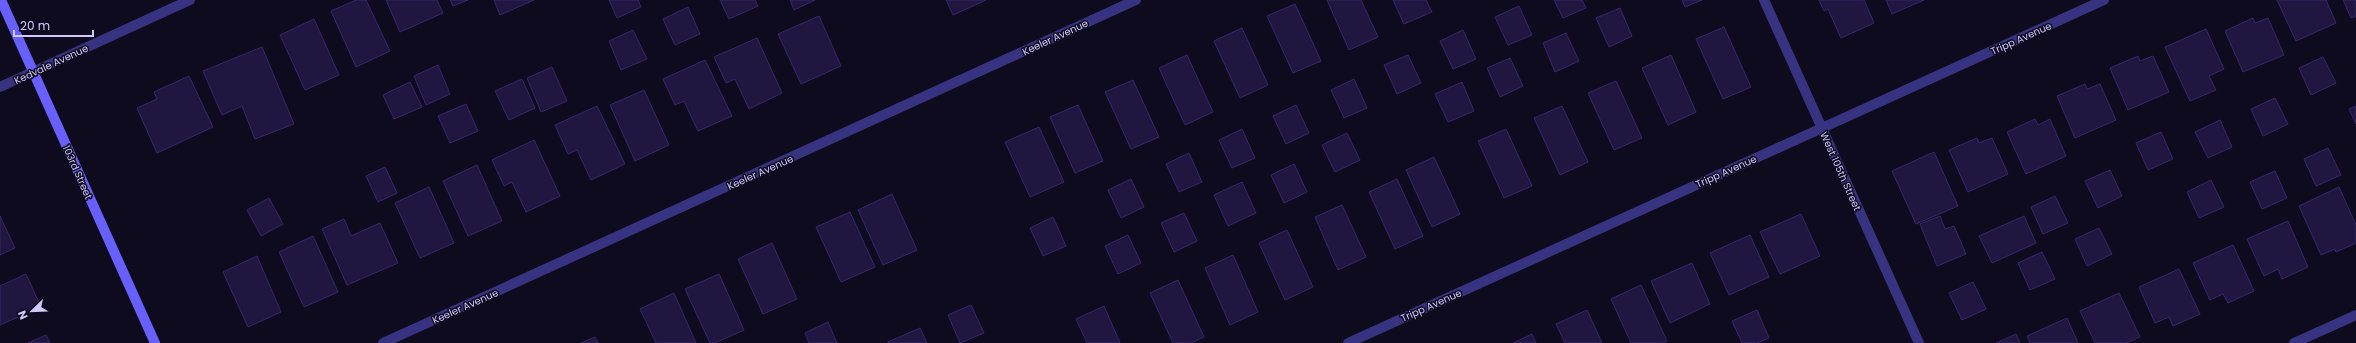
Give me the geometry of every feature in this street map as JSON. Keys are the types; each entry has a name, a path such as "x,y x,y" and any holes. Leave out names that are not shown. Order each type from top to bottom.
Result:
{"main road":[{"name":"103rd Street","path":"1,0 155,343"}],"street":[{"name":"Kedvale Avenue","path":"0,87 190,0"},
{"name":"Keeler Avenue","path":"384,343 1136,0"},
{"name":"West 105th Street","path":"1764,0 1919,343"},
{"name":"Tripp Avenue","path":"1348,343 2104,0"},
{"path":"2294,343 2356,315"}],"building":[{"path":"356,0 366,0 390,51 356,67 331,11"},
{"path":"386,0 437,0 443,13 400,32"},
{"path":"450,0 468,0 453,6"},
{"path":"494,0 534,0 500,15"},
{"path":"609,0 638,0 641,7 617,18"},
{"path":"720,0 755,0 758,6 729,19"},
{"path":"790,0 815,0 794,10"},
{"path":"946,0 986,0 953,15"},
{"path":"1327,0 1361,0 1378,37 1349,50"},
{"path":"1393,0 1426,0 1432,12 1404,24"},
{"path":"1554,0 1582,0 1586,8 1563,18"},
{"path":"1682,0 1702,0 1685,7"},
{"path":"1819,0 1864,0 1874,23 1841,38 1828,9 1824,11"},
{"path":"1886,0 1924,0 1892,14"},
{"path":"2277,0 2326,0 2336,23 2296,41"},
{"path":"2343,0 2356,0 2356,16 2351,18"},
{"path":"1295,4 1321,61 1293,73 1267,16"},
{"path":"1519,6 1532,35 1508,45 1495,17"},
{"path":"688,7 700,34 675,45 663,19"},
{"path":"1620,8 1632,36 1609,47 1596,18"},
{"path":"819,16 841,66 801,84 778,34"},
{"path":"2253,18 2255,23 2268,18 2284,55 2243,72 2225,31"},
{"path":"314,19 339,75 305,90 280,35"},
{"path":"1724,27 1751,87 1723,99 1696,39"},
{"path":"1242,28 1268,85 1240,98 1214,41"},
{"path":"2206,29 2224,69 2209,76 2216,90 2190,101 2165,47"},
{"path":"633,30 647,59 621,70 609,41"},
{"path":"1463,30 1476,59 1453,69 1440,41"},
{"path":"1566,33 1579,61 1555,72 1543,43"},
{"path":"757,38 782,93 749,109 735,79 726,83 714,57"},
{"path":"262,47 294,124 255,139 242,106 222,115 203,71"},
{"path":"1187,55 1213,112 1185,125 1159,68"},
{"path":"1408,55 1421,83 1397,94 1384,65"},
{"path":"1671,55 1696,112 1668,125 1642,68"},
{"path":"2138,56 2140,61 2153,56 2169,92 2128,110 2110,68"},
{"path":"2323,57 2336,83 2311,95 2299,68"},
{"path":"1510,58 1523,86 1500,97 1487,68"},
{"path":"705,60 732,116 698,131 684,101 675,105 663,79"},
{"path":"438,65 450,94 426,105 414,76"},
{"path":"552,67 567,101 541,112 527,78"},
{"path":"189,76 213,127 157,153 137,108 157,99 154,92"},
{"path":"522,79 535,108 509,120 495,91"},
{"path":"1354,79 1367,108 1344,118 1331,90"},
{"path":"1133,80 1159,137 1131,149 1105,92"},
{"path":"1616,81 1642,138 1614,150 1588,93"},
{"path":"410,82 422,107 394,119 383,95"},
{"path":"1462,82 1474,111 1448,122 1435,94"},
{"path":"2085,84 2087,89 2100,84 2116,120 2075,138 2057,96"},
{"path":"644,90 669,145 635,161 610,105"},
{"path":"2275,98 2288,124 2263,136 2251,109"},
{"path":"466,104 478,131 450,143 438,116"},
{"path":"1078,105 1103,161 1075,173 1050,117"},
{"path":"1296,105 1309,133 1286,144 1273,116"},
{"path":"597,106 625,164 591,180 577,150 568,154 555,125"},
{"path":"1562,106 1588,162 1560,175 1534,118"},
{"path":"2356,106 2356,124 2349,109"},
{"path":"2035,119 2038,125 2050,119 2066,156 2026,174 2007,132"},
{"path":"2220,120 2232,147 2208,158 2195,132"},
{"path":"1039,127 1064,182 1030,197 1005,142"},
{"path":"1242,129 1255,158 1232,168 1219,140"},
{"path":"1506,129 1532,186 1504,198 1478,141"},
{"path":"2161,132 2173,159 2148,170 2136,143"},
{"path":"1347,133 1360,160 1335,172 1322,145"},
{"path":"1977,138 1979,143 1992,138 2008,174 1968,192 1949,150"},
{"path":"534,140 560,196 526,212 512,182 504,186 492,160"},
{"path":"2328,148 2341,175 2316,186 2304,159"},
{"path":"1934,152 1958,206 1916,224 1892,171"},
{"path":"1189,153 1202,182 1179,192 1166,164"},
{"path":"1434,157 1460,214 1432,227 1406,170"},
{"path":"1294,164 1307,192 1284,203 1271,175"},
{"path":"477,165 502,221 468,236 443,181"},
{"path":"385,167 397,193 378,202 366,176"},
{"path":"2110,170 2122,196 2098,208 2085,181"},
{"path":"2275,171 2287,198 2262,209 2250,182"},
{"path":"1131,179 1144,207 1121,218 1108,190"},
{"path":"1397,179 1423,236 1395,249 1369,192"},
{"path":"2211,180 2224,207 2199,218 2187,192"},
{"path":"1242,182 1256,213 1228,226 1214,195"},
{"path":"429,187 454,243 420,258 395,203"},
{"path":"2339,187 2356,225 2356,243 2336,252 2335,249 2321,255 2299,206"},
{"path":"892,194 917,250 883,265 858,210"},
{"path":"2055,196 2068,223 2043,234 2031,207"},
{"path":"269,198 283,224 261,236 247,210"},
{"path":"1342,205 1366,257 1338,270 1315,217"},
{"path":"850,212 875,267 841,282 816,227"},
{"path":"1184,213 1197,241 1174,252 1161,223"},
{"path":"1801,214 1820,256 1780,274 1760,232"},
{"path":"0,216 15,248 0,255"},
{"path":"1940,216 1945,229 1954,226 1966,254 1937,266 1920,224"},
{"path":"2024,216 2036,243 1992,263 1979,236"},
{"path":"1053,217 1066,246 1043,256 1030,228"},
{"path":"344,219 351,236 380,223 398,263 347,285 322,229"},
{"path":"2288,221 2308,267 2282,279 2278,269 2264,276 2247,239"},
{"path":"2099,228 2112,254 2087,266 2075,239"},
{"path":"1287,230 1313,287 1285,300 1259,243"},
{"path":"1128,235 1141,263 1118,274 1105,246"},
{"path":"1750,235 1769,277 1729,295 1710,253"},
{"path":"313,236 338,292 304,307 279,252"},
{"path":"772,243 797,299 763,314 738,259"},
{"path":"2233,245 2254,291 2228,303 2223,294 2210,300 2193,263"},
{"path":"2042,252 2055,279 2030,290 2018,263"},
{"path":"1233,255 1258,312 1230,325 1205,268"},
{"path":"257,256 281,312 248,327 223,272"},
{"path":"1692,263 1710,304 1670,323 1651,281"},
{"path":"2179,269 2200,314 2173,326 2169,317 2155,323 2139,287"},
{"path":"26,274 41,307 0,325 0,286"},
{"path":"719,274 744,330 715,343 710,343 685,289"},
{"path":"1178,280 1204,337 1191,343 1173,343 1150,293"},
{"path":"1973,282 1986,309 1962,320 1949,293"},
{"path":"1641,285 1667,341 1663,343 1631,343 1611,299"},
{"path":"674,293 696,343 656,343 640,309"},
{"path":"2119,293 2140,337 2126,343 2095,343 2080,311"},
{"path":"971,305 984,333 960,343 948,315"},
{"path":"1104,306 1120,343 1087,343 1076,319"},
{"path":"1587,310 1602,343 1565,343 1556,324"},
{"path":"1757,310 1769,338 1757,343 1742,343 1732,321"},
{"path":"2067,318 2078,343 2030,343 2027,336"},
{"path":"828,322 837,343 809,343 805,333"},
{"path":"920,328 927,343 888,343 888,342"},
{"path":"1532,334 1536,343 1513,343"},
{"path":"2016,334 2020,343 1996,343"},
{"path":"46,335 50,343 28,343"},
{"path":"595,337 598,343 581,343"}]}
